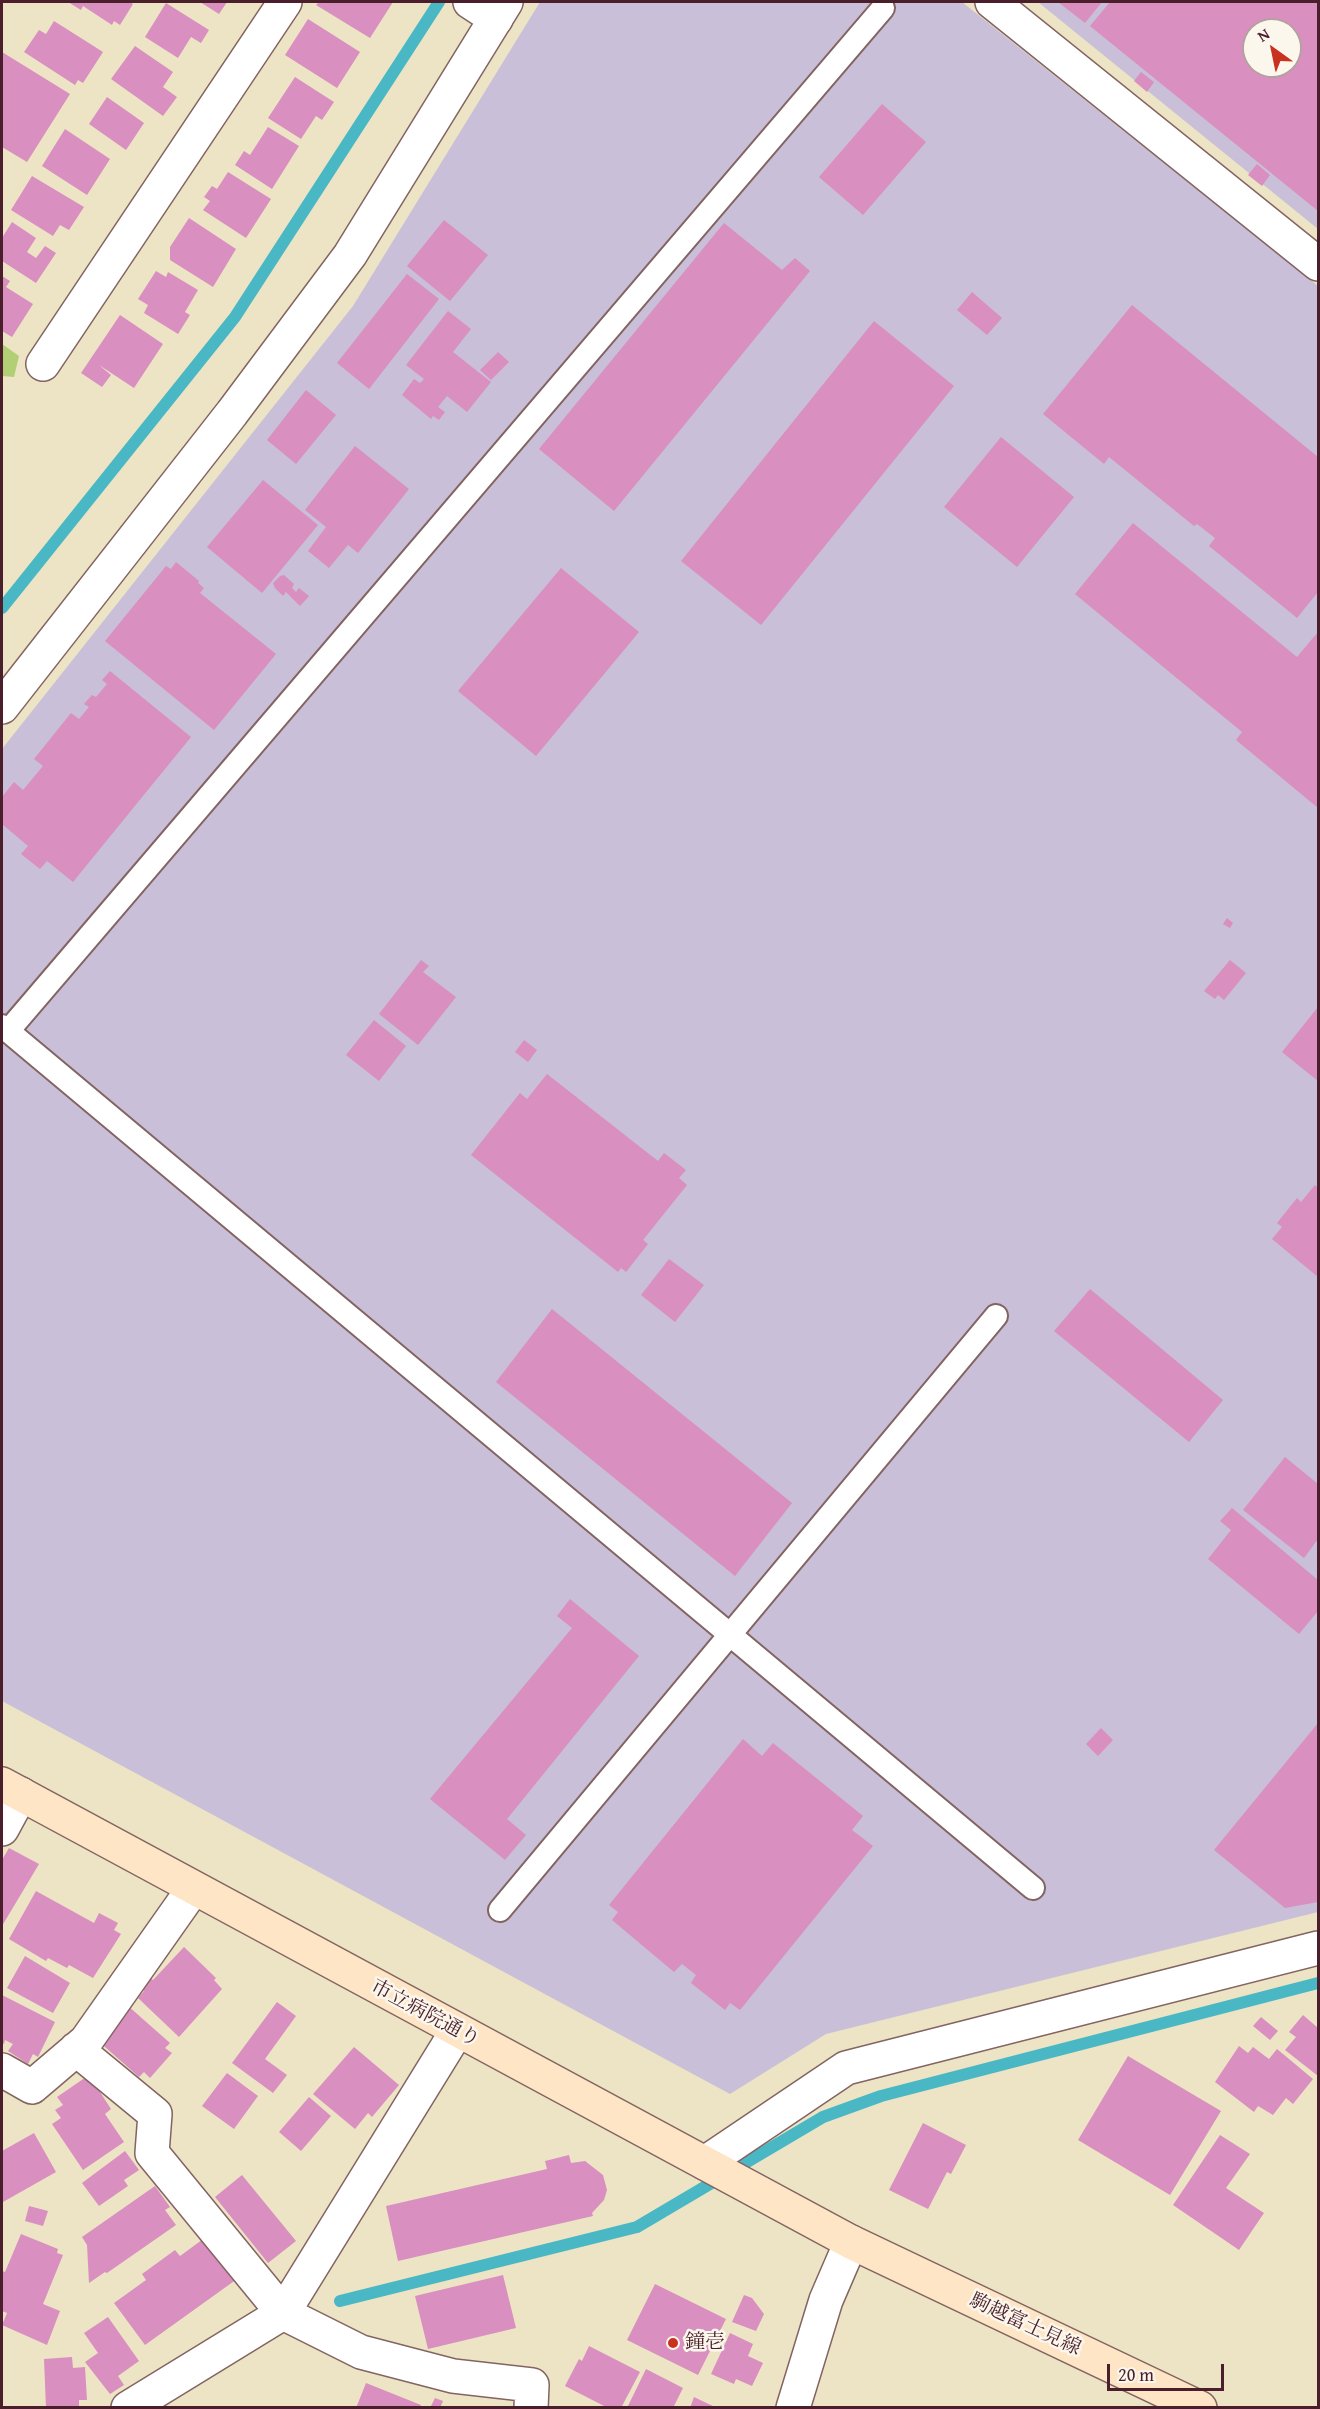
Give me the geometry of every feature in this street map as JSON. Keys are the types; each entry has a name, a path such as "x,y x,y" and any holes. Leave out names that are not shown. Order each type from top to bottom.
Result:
{"main road":[{"name":"市立病院通り","path":"11,1789 851,2242"},
{"name":"駒越富士見線","path":"851,2242 1200,2408"}],"street":[{"path":"43,364 285,2"},
{"path":"992,2 1318,264"},
{"path":"2,707 232,413 350,255 491,7"},
{"path":"2,1829 11,1789"},
{"path":"2,2070 32,2087 86,2041 193,1888"},
{"path":"705,2163 846,2068 1318,1948"},
{"path":"128,2408 283,2313 457,2031"},
{"path":"76,2049 155,2114 152,2153 283,2313 361,2352 453,2376 532,2385 531,2408"},
{"path":"793,2408 826,2300 851,2242"}],"lane":[{"path":"883,8 5,1028 1033,1888"},
{"path":"500,1910 996,1316"}],"shaded area":[{"path":"540,2 962,2 1318,286 1318,1912 826,2034 730,2094 2,1701 2,749 353,306"},
{"path":"1038,2 1318,2 1318,229"}],"green space":[{"path":"2,344 19,356 14,377 2,376"}],"building":[{"path":"68,2 130,2 133,4 120,25 114,21 112,25 83,6 81,10"},
{"path":"200,2 227,2 219,14"},
{"path":"319,2 393,2 370,38 316,5"},
{"path":"1058,2 1102,2 1085,23"},
{"path":"1110,2 1315,2 1318,4 1318,211 1090,26"},
{"path":"166,3 209,30 201,43 191,37 178,58 145,37"},
{"path":"308,19 360,52 337,88 285,55"},
{"path":"54,21 103,52 83,83 78,80 75,85 24,52 39,30 46,34"},
{"path":"135,46 173,72 163,87 177,97 163,116 111,79"},
{"path":"2,52 70,94 27,162 2,147"},
{"path":"1141,72 1154,82 1147,92 1134,81"},
{"path":"295,77 334,102 322,120 316,116 301,139 268,118"},
{"path":"107,97 144,123 126,150 89,124"},
{"path":"882,104 926,142 863,215 819,177"},
{"path":"268,127 299,146 272,189 235,165 244,151 250,155"},
{"path":"65,129 110,159 87,195 42,166"},
{"path":"1257,164 1270,175 1262,186 1248,175"},
{"path":"228,172 271,199 246,238 203,210 210,201 204,197 212,186 217,189"},
{"path":"32,176 84,207 69,230 60,225 53,236 11,210"},
{"path":"189,218 236,249 213,287 170,260 170,247"},
{"path":"444,220 488,255 450,301 407,266"},
{"path":"12,222 36,238 27,252 36,258 45,246 56,253 36,283 2,261 2,238"},
{"path":"724,223 782,270 795,258 810,271 614,511 539,449"},
{"path":"156,271 166,277 168,272 198,290 185,312 190,315 178,334 144,313 148,305 138,299"},
{"path":"407,274 439,299 369,389 337,363"},
{"path":"2,276 10,281 6,287 33,304 12,337 2,331"},
{"path":"972,292 1002,318 987,335 957,310"},
{"path":"1132,305 1318,457 1318,592 1297,618 1209,546 1215,538 1197,524 1194,526 1109,457 1104,464 1043,414"},
{"path":"448,311 471,329 453,352 491,382 467,412 447,396 438,407 445,412 439,420 433,416 431,419 402,395 414,379 420,383 424,379 406,365"},
{"path":"120,315 163,344 134,388 99,365 111,375 102,387 81,373"},
{"path":"874,321 954,386 761,625 681,561"},
{"path":"498,352 509,362 491,380 480,370"},
{"path":"306,390 336,415 296,464 267,440"},
{"path":"1001,437 1074,497 1017,567 944,507"},
{"path":"355,446 409,489 358,553 348,545 329,568 308,551 326,527 305,510"},
{"path":"263,480 318,525 262,593 207,547"},
{"path":"1133,523 1297,657 1318,632 1318,808 1236,740 1242,732 1075,594"},
{"path":"176,562 199,581 198,583 204,588 200,593 276,654 214,730 105,641 166,566 171,569"},
{"path":"561,568 639,632 536,756 458,691"},
{"path":"284,575 294,584 292,588 296,592 299,588 309,596 300,606 286,592 283,596 275,588 273,583"},
{"path":"110,671 191,737 73,882 47,861 40,869 21,854 28,846 2,824 2,797 14,782 23,790 43,766 34,759 71,713 79,719 89,707 84,704 92,695 96,697 107,684 102,680"},
{"path":"1227,918 1233,923 1230,928 1223,924"},
{"path":"421,960 429,966 423,972 456,997 418,1045 379,1014"},
{"path":"1230,960 1246,973 1224,1000 1218,995 1215,999 1204,991"},
{"path":"1318,1007 1318,1081 1282,1052"},
{"path":"374,1020 406,1046 379,1081 346,1055"},
{"path":"524,1040 537,1050 528,1062 515,1052"},
{"path":"547,1074 658,1161 664,1153 686,1170 679,1178 687,1185 643,1240 648,1244 626,1272 621,1268 618,1272 471,1155 520,1093 527,1099"},
{"path":"1315,1185 1318,1188 1318,1277 1272,1239 1282,1227 1277,1223 1297,1198 1301,1202"},
{"path":"669,1259 704,1285 675,1322 641,1295"},
{"path":"1090,1289 1223,1400 1189,1442 1054,1331"},
{"path":"552,1309 792,1503 735,1576 496,1382"},
{"path":"1285,1457 1318,1484 1318,1539 1304,1558 1243,1510"},
{"path":"1232,1508 1318,1580 1318,1611 1299,1634 1208,1559 1231,1530 1220,1521"},
{"path":"570,1599 639,1656 507,1819 526,1835 505,1860 430,1799 572,1628 557,1616"},
{"path":"1318,1723 1318,1902 1285,1908 1214,1850"},
{"path":"1101,1728 1113,1740 1098,1756 1086,1744"},
{"path":"743,1739 762,1756 773,1743 863,1816 852,1830 873,1846 740,2010 730,2003 725,2010 691,1983 696,1975 682,1964 674,1972 612,1920 618,1912 609,1905"},
{"path":"9,1848 39,1864 2,1926 2,1860"},
{"path":"36,1891 94,1923 99,1913 118,1923 114,1930 121,1934 93,1978 69,1965 67,1968 48,1958 46,1961 9,1939"},
{"path":"184,1947 216,1978 214,1980 222,1989 179,2037 138,1998 144,1991 139,1987 149,1977 153,1980"},
{"path":"25,1956 70,1983 53,2013 7,1988"},
{"path":"2,1995 55,2022 38,2057 33,2054 28,2064 8,2051 13,2044 5,2040 4,2044 2,2043"},
{"path":"277,2002 296,2016 265,2059 287,2075 273,2093 232,2063"},
{"path":"127,2005 170,2043 165,2048 172,2053 150,2078 144,2072 139,2077 96,2039"},
{"path":"1303,2015 1318,2028 1318,2076 1285,2050 1296,2037 1289,2032"},
{"path":"1261,2017 1278,2031 1270,2040 1253,2026"},
{"path":"1239,2046 1248,2053 1253,2047 1269,2059 1277,2049 1313,2079 1293,2104 1286,2098 1273,2115 1258,2106 1254,2112 1215,2082"},
{"path":"354,2047 399,2085 372,2117 368,2113 355,2129 313,2094"},
{"path":"1128,2056 1221,2111 1170,2195 1078,2140"},
{"path":"227,2073 258,2096 234,2129 202,2106"},
{"path":"89,2075 111,2109 105,2114 124,2142 83,2170 52,2124 61,2118 55,2110 63,2105 57,2097"},
{"path":"309,2097 331,2116 301,2151 279,2132"},
{"path":"923,2123 966,2145 951,2174 947,2172 928,2209 889,2190"},
{"path":"34,2133 56,2172 3,2202 2,2151"},
{"path":"1220,2135 1250,2154 1226,2188 1264,2213 1239,2250 1173,2205"},
{"path":"125,2151 139,2170 124,2180 128,2186 99,2206 82,2183"},
{"path":"569,2155 571,2163 585,2161 603,2175 607,2190 604,2200 592,2213 593,2216 398,2261 386,2206 547,2169 545,2161"},
{"path":"242,2175 296,2241 268,2263 215,2197"},
{"path":"155,2186 170,2207 165,2210 176,2225 89,2283 87,2245 82,2237"},
{"path":"29,2206 48,2211 43,2226 25,2221"},
{"path":"21,2234 58,2249 57,2253 63,2255 43,2304 60,2311 47,2345 2,2325 7,2313 2,2311 2,2271 5,2272"},
{"path":"206,2237 237,2279 145,2345 114,2303 146,2280 142,2274 175,2250 180,2256"},
{"path":"503,2275 516,2328 428,2349 415,2296"},
{"path":"655,2284 726,2319 698,2375 627,2340"},
{"path":"744,2295 752,2298 764,2314 756,2331 732,2322"},
{"path":"108,2317 139,2361 118,2376 124,2385 110,2394 85,2362 98,2353 84,2333"},
{"path":"730,2333 753,2344 748,2356 763,2363 752,2386 736,2379 734,2384 711,2374"},
{"path":"589,2346 640,2372 621,2408 608,2408 565,2386 579,2359 582,2361"},
{"path":"72,2357 73,2368 85,2367 87,2400 79,2400 79,2408 46,2408 44,2359"},
{"path":"646,2369 683,2388 673,2408 627,2408"},
{"path":"366,2383 421,2405 420,2408 356,2408"},
{"path":"694,2397 717,2408 690,2408"},
{"path":"435,2398 443,2401 440,2408 431,2406"}],"waterway":[{"path":"2,608 235,317 439,2"},
{"path":"340,2301 637,2227 823,2117 881,2096 1318,1983"}],"place":[{"name":"鐘壱","path":"673,2343"}]}
